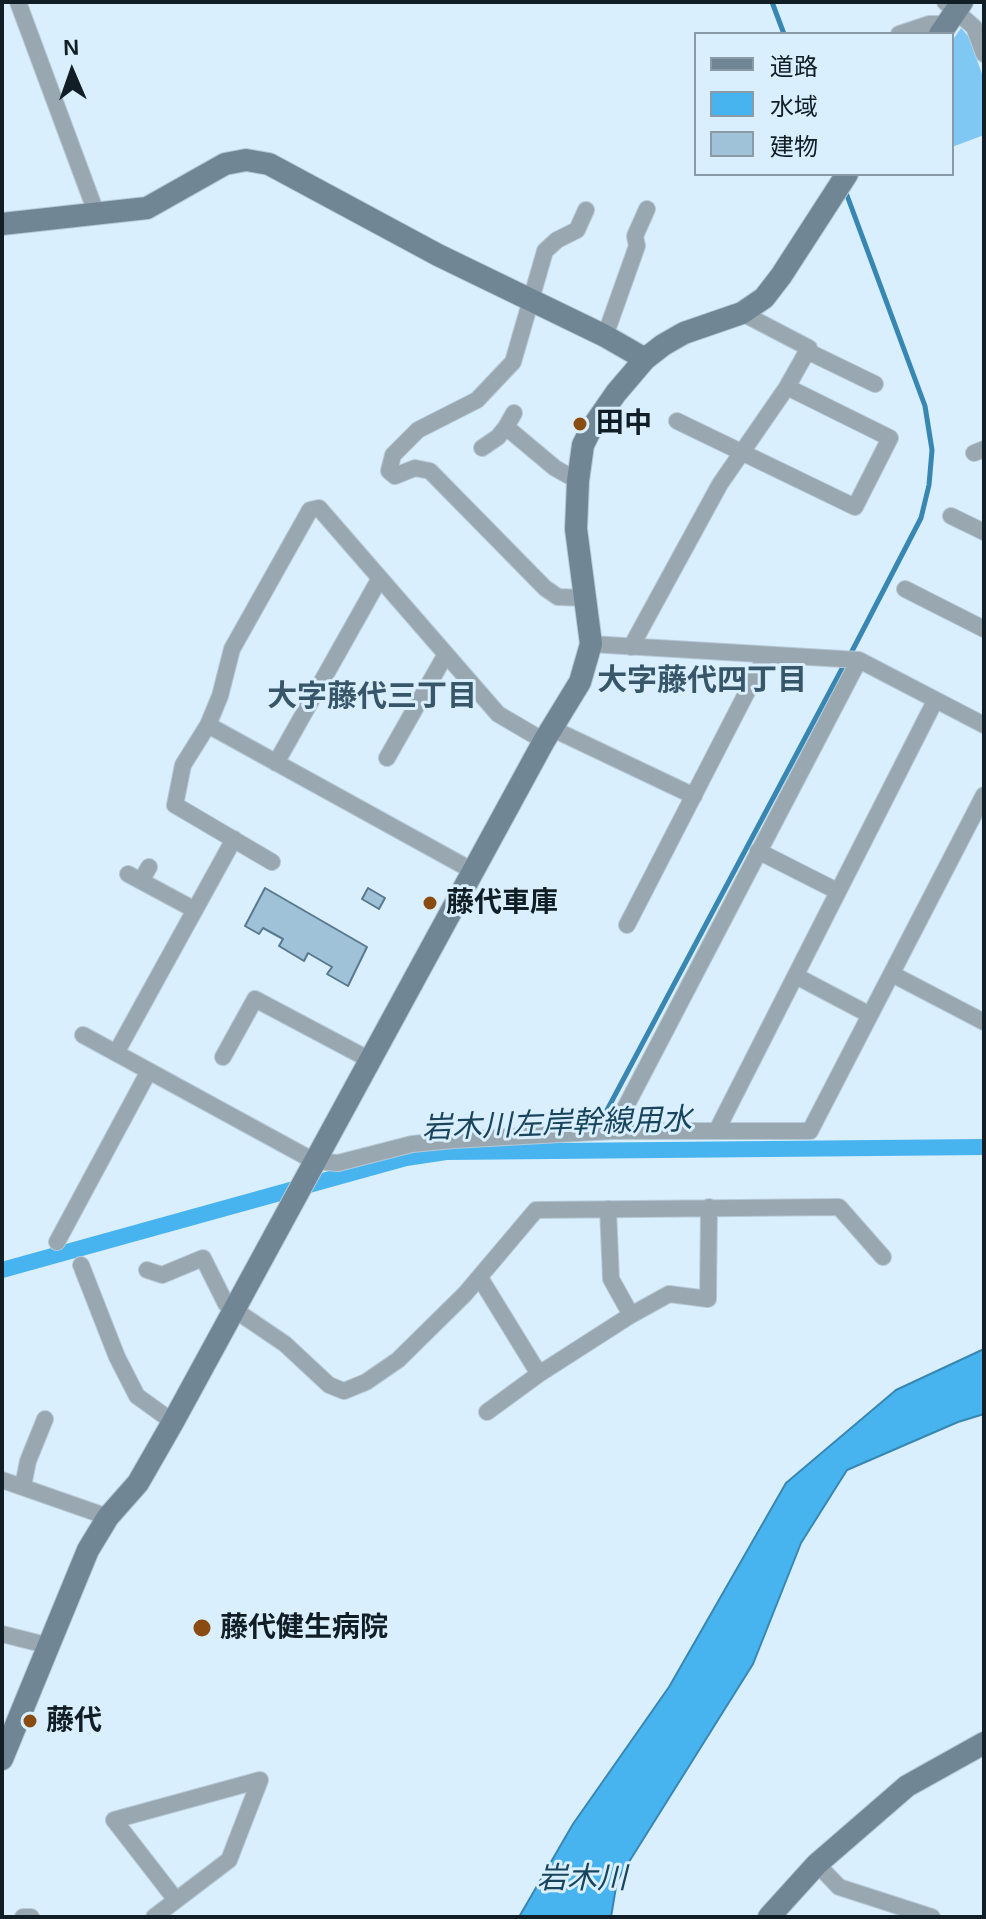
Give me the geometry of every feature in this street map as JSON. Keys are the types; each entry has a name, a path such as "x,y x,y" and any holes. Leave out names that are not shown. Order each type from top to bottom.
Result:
{"street":[{"path":"18,2 97,215"},
{"path":"905,32 950,15 974,27 984,54"},
{"path":"2,224 147,208 225,164 246,160 269,164 645,359"},
{"path":"2,1759 12,1714 50,1646 88,1550 108,1517 138,1483 173,1422 473,871 580,682 591,644 576,529 578,481 583,445 591,429 645,359 663,345 684,333 742,313 764,298 843,181"},
{"path":"605,336 637,246 635,236 647,209"},
{"path":"585,598 558,597 545,588 430,471 415,468 395,476 389,471 393,455 418,430 477,400 513,362 545,251 557,240 577,230 586,210"},
{"path":"631,647 720,484 787,387 809,348 742,313"},
{"path":"807,351 875,384"},
{"path":"677,421 855,507 890,438 787,387"},
{"path":"482,448 498,437 510,420 555,468 578,481"},
{"path":"272,862 175,805 183,765 208,725 220,696 232,649 310,510 319,508 498,714 694,796"},
{"path":"951,516 984,532"},
{"path":"276,763 380,578"},
{"path":"905,589 984,629"},
{"path":"591,644 850,660 984,725"},
{"path":"387,758 446,654"},
{"path":"627,925 766,655"},
{"path":"613,1131 758,851 850,660"},
{"path":"717,1130 935,701"},
{"path":"208,725 473,871"},
{"path":"304,1180 338,1163 412,1144 453,1140 613,1131 810,1131 984,795"},
{"path":"116,1053 234,839"},
{"path":"758,851 837,891"},
{"path":"140,874 195,910"},
{"path":"892,974 984,1022"},
{"path":"796,976 870,1015"},
{"path":"223,1057 255,999 370,1060"},
{"path":"83,1035 149,1071 304,1180"},
{"path":"57,1242 149,1071"},
{"path":"487,1412 539,1374 669,1294 708,1299 709,1207"},
{"path":"147,1270 162,1275 203,1258 226,1304 285,1344 329,1385 344,1391 366,1382 398,1360 480,1278 536,1210 839,1207 883,1257"},
{"path":"608,1209 611,1279 631,1315"},
{"path":"81,1265 117,1357 137,1396 173,1422"},
{"path":"480,1278 539,1374"},
{"path":"23,1486 28,1461 45,1419"},
{"path":"2,1480 108,1517"},
{"path":"2,1634 50,1646"},
{"path":"769,1917 817,1864 907,1786 984,1743"},
{"path":"154,1917 229,1860 260,1780 114,1820 176,1900"},
{"path":"817,1864 839,1887 932,1917"},
{"path":"23,1917 31,1917"}],"shaded area":[{"path":"961,28 968,36 984,79 984,135 954,146 954,38"}],"water":[{"name":"岩木川","path":"984,1349 984,1414 958,1422 847,1470 801,1543 753,1664 617,1881 611,1917 519,1917 573,1824 669,1687 786,1483 896,1390"}],"building":[{"path":"265,888 367,947 348,986 327,974 332,967 308,953 304,961 279,946 283,939 263,928 259,934 245,926"},
{"path":"368,888 385,898 379,909 362,899"}],"waterway":[{"path":"772,2 783,32"},
{"path":"845,190 925,406 932,450 929,485 921,518 850,655"},
{"path":"598,1127 845,663"},
{"name":"岩木川左岸幹線用水","path":"2,1270 406,1158 446,1152 984,1147"}],"place":[{"name":"田中","path":"580,424"},
{"name":"藤代車庫","path":"430,903"},
{"name":"藤代健生病院","path":"202,1628"},
{"name":"藤代","path":"30,1721"}],"district":[{"name":"大字藤代四丁目","path":"702,682"},
{"name":"大字藤代三丁目","path":"372,698"}]}
